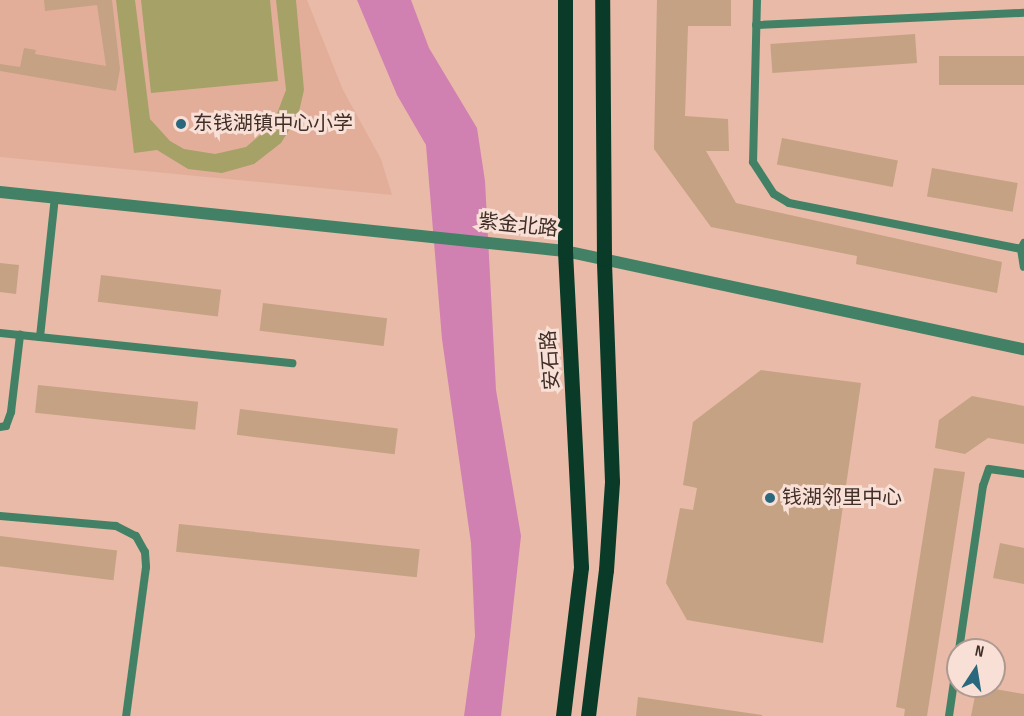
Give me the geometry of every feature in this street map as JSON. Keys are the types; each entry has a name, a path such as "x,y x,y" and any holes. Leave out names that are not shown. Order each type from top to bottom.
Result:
{"main road":[{"name":"安石路","path":"563,716 581,567 565,251 565,0"},
{"path":"588,716 606,570 612,481 604,259 602,0"}],"street":[{"name":"紫金北路","path":"0,192 565,251 1024,349"}],"lane":[{"path":"756,0 753,162 774,194 789,203 1022,246 1024,267"},
{"path":"756,25 1024,13"},
{"path":"40,337 55,197"},
{"path":"0,333 292,363"},
{"path":"0,427 6,426 11,412 20,335"},
{"path":"960,638 989,469 1024,474"},
{"path":"0,516 116,526 136,536 145,552 146,567 126,716"},
{"path":"949,716 952,698"}],"shaded area":[{"name":"东钱湖镇中心小学","path":"0,0 307,0 343,90 381,159 392,195 0,157"},
{"path":"116,0 135,0 150,119 170,141 184,149 215,154 246,147 273,124 286,90 276,0 296,0 304,90 298,116 281,143 254,164 222,173 188,169 157,150 134,153"},
{"path":"141,0 270,0 278,81 151,93"},
{"path":"357,0 411,0 429,48 477,128 485,181 496,390 521,536 501,716 464,716 475,636 471,543 442,339 426,145 397,95"}],"building":[{"path":"44,0 112,0 120,69 116,91 0,71 0,64 20,67 24,48 36,50 35,54 106,66 97,5 45,11"},
{"path":"657,0 731,0 731,26 688,26 685,116 728,119 729,151 706,151 736,203 1002,262 997,293 856,264 857,256 711,227 654,149"},
{"path":"915,34 917,63 772,73 770,44"},
{"path":"939,56 1024,56 1024,85 939,85"},
{"path":"782,138 898,161 893,187 777,165"},
{"path":"932,168 1018,183 1013,212 927,197"},
{"path":"0,263 19,265 16,294 0,292"},
{"path":"101,275 221,290 218,317 98,302"},
{"path":"263,303 387,318 384,346 260,331"},
{"name":"钱湖邻里中心","path":"761,370 861,383 823,643 687,620 666,583 680,508 693,510 697,488 683,485 693,422"},
{"path":"38,385 198,402 195,430 35,413"},
{"path":"972,396 1024,406 1024,444 988,438 965,454 935,448 939,420"},
{"path":"240,409 398,428 395,454 237,435"},
{"path":"934,468 965,472 927,716 904,716 905,709 896,707"},
{"path":"179,524 420,549 417,577 176,552"},
{"path":"0,536 117,550 113,580 0,566"},
{"path":"1000,543 1024,548 1024,584 993,578"},
{"path":"1006,691 1024,694 1024,716 971,716 975,698 1006,698"},
{"path":"638,697 762,715 762,716 636,716"}],"place":[{"name":"东钱湖镇中心小学","path":"181,124"},
{"name":"钱湖邻里中心","path":"770,498"}]}
